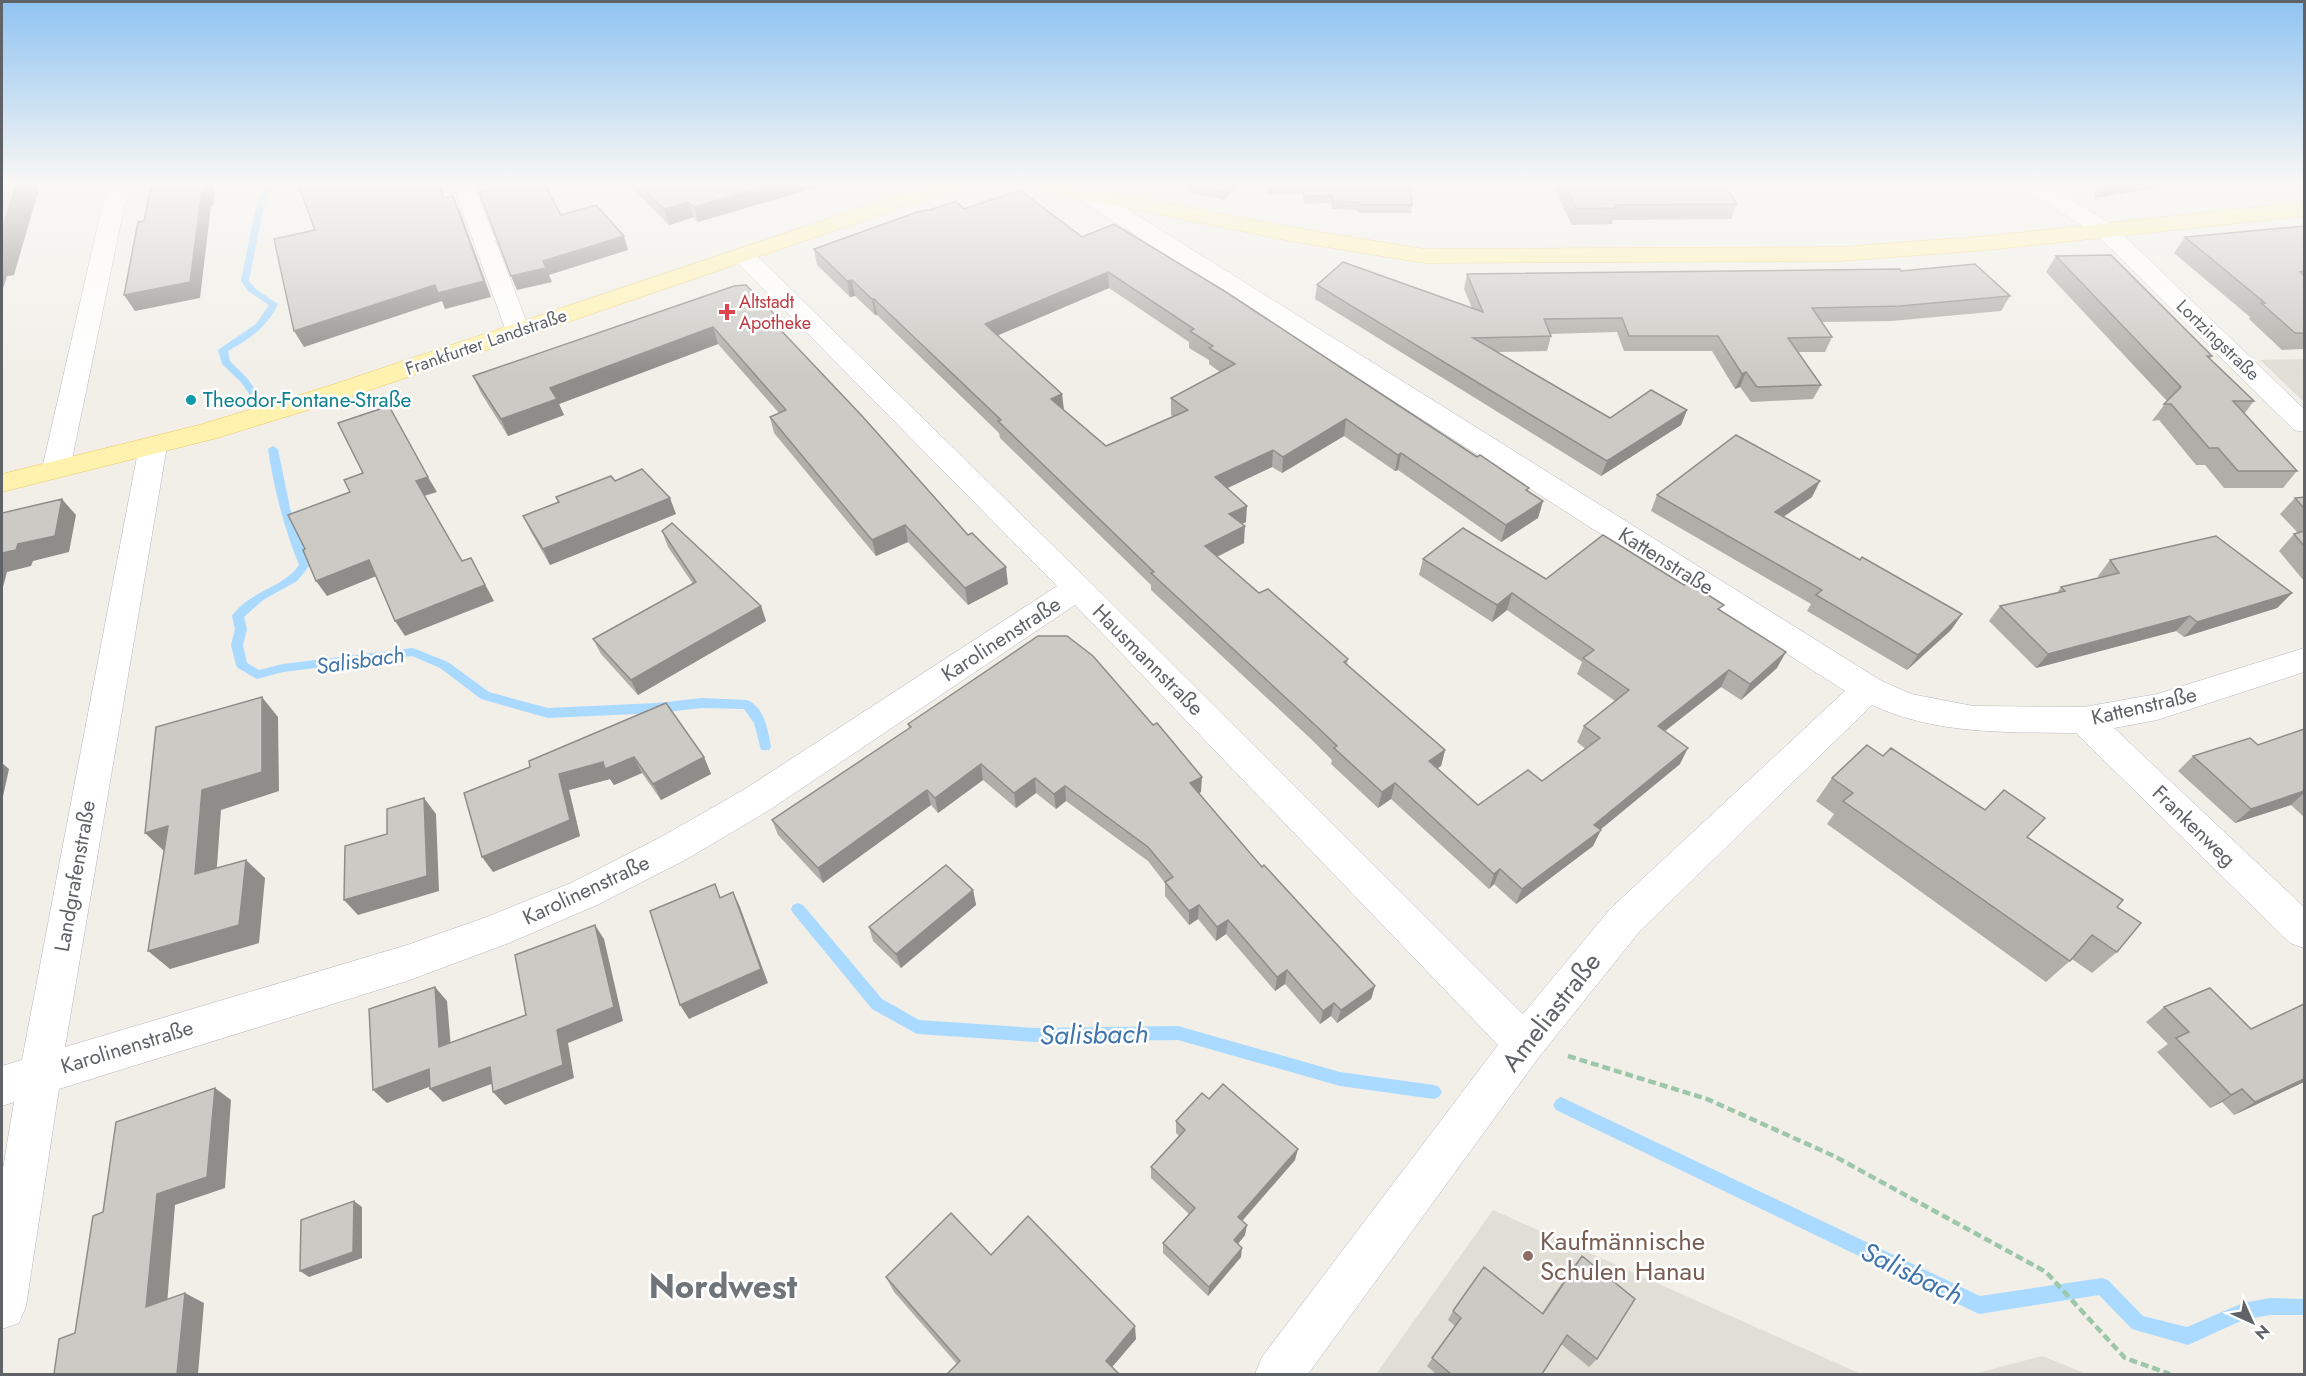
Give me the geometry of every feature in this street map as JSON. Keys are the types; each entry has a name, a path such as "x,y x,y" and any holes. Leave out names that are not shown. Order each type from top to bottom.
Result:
{"main road":[{"name":"Frankfurter Landstraße","path":"2,483 153,446 338,392 769,246"},
{"path":"1364,246 1424,256 1839,254 1944,246"}],"street":[{"path":"56,469 104,246"},
{"path":"486,246 518,330"},
{"name":"Kattenstraße","path":"1170,246 1868,689 1903,705 1943,715 1972,719 2084,720 2157,707 2304,660"},
{"name":"Lortzingstraße","path":"2122,246 2304,424"},
{"name":"Hausmannstraße","path":"744,255 1077,588 1524,1043"},
{"name":"Landgrafenstraße","path":"2,1306 21,1080 153,446"},
{"name":"Karolinenstraße","path":"21,1080 407,963 495,931 584,894 674,848 758,799 1077,588"},
{"name":"Ameliastraße","path":"1279,1374 1524,1043 1625,920 1868,689"},
{"name":"Frankenweg","path":"2084,720 2304,931"}],"path":[{"path":"1524,1043 1707,1099 1834,1156 2046,1272 2125,1358 2170,1374"}],"shaded area":[{"path":"2304,359 2304,402 2260,360"},
{"name":"Kaufmännische Schulen Hanau","path":"1493,1210 1861,1374 1376,1374"},
{"path":"2042,1356 2087,1374 1974,1374"}],"building":[{"path":"133,246 195,246 190,282 124,295"},
{"path":"276,246 471,246 484,281 438,293 435,285 294,331"},
{"path":"500,246 591,246 543,261 546,268 511,276"},
{"path":"822,246 1151,246 1226,292 1477,457 1480,455 1529,488 1526,490 1543,501 1506,525 1401,453 1398,455 1346,419 1283,457 1273,450 1215,477 1247,506 1229,514 1245,526 1205,546 1259,593 1268,589 1348,659 1344,662 1445,750 1429,761 1478,805 1528,770 1542,781 1600,738 1584,726 1629,690 1583,658 1594,650 1512,593 1497,605 1423,559 1463,528 1546,579 1603,535 1684,585 1688,582 1724,605 1718,609 1786,652 1750,684 1729,670 1658,726 1688,748 1594,825 1601,830 1522,889 1500,869 1494,874 1395,783 1382,792 1334,748 1337,746 1313,723 1151,573 1154,572 998,421 1001,420 874,299 852,280 847,281 814,249","holes":["1108,272 1194,329 1190,331 1213,346 1209,348 1235,364 1171,398 1188,410 1106,446 1051,399 1062,394 985,324"]},
{"path":"2196,246 2304,246 2304,271 2300,272 2304,276 2304,333 2295,333 2261,303 2265,303"},
{"path":"2111,255 2212,356 2207,356 2254,401 2233,401 2297,471 2238,471 2218,448 2209,448 2171,404 2164,404 2181,387 2056,256"},
{"path":"1343,262 1483,312 1467,274 1900,269 1901,271 1975,264 2010,296 1900,306 1812,308 1832,337 1788,338 1821,385 1757,387 1746,372 1742,374 1718,336 1629,336 1622,318 1544,319 1551,336 1473,338 1610,418 1651,390 1687,410 1607,461 1317,285"},
{"path":"746,285 780,320 774,323 863,417 968,535 972,533 1006,567 965,588 905,525 872,540 770,417 786,410 713,327 550,388 557,399 501,419 473,376 734,286"},
{"path":"389,406 428,477 416,481 462,561 471,558 485,585 395,621 369,560 316,581 303,550 305,549 288,515 350,492 344,480 363,473 338,423"},
{"path":"1736,435 1820,481 1775,512 1860,560 1862,557 1962,614 1918,655 1816,595 1822,590 1657,495"},
{"path":"642,469 670,498 543,549 523,516 559,502 556,497 611,476 615,481"},
{"path":"2304,497 2304,508 2295,498"},
{"path":"62,499 55,536 18,544 16,550 2,553 2,513"},
{"path":"672,523 761,606 631,680 593,639 696,582 662,531"},
{"path":"2304,531 2304,546 2294,534"},
{"path":"2216,536 2292,593 2197,622 2190,616 2048,654 2000,606 2065,591 2061,587 2119,573 2110,560"},
{"path":"1038,636 1067,636 1093,656 1153,725 1157,723 1202,777 1190,783 1262,867 1264,865 1375,986 1341,1010 1334,1003 1323,1011 1287,970 1277,977 1228,920 1217,927 1199,905 1189,911 1165,882 1173,877 1148,847 1065,786 1054,794 1035,778 1014,793 981,764 935,798 927,790 818,868 772,820 911,727 908,724"},
{"path":"262,697 262,772 202,790 195,874 246,860 239,925 148,951 168,826 145,833 156,727"},
{"path":"666,703 704,757 653,784 634,757 605,769 603,762 559,774 570,820 482,857 464,793 530,767 529,761"},
{"path":"2304,729 2304,791 2251,809 2193,756 2250,738 2258,745"},
{"path":"1867,745 1883,756 1891,748 1985,810 2004,790 2045,818 2027,837 2123,900 2117,907 2141,923 2117,952 2092,935 2070,961 1843,801 1853,793 1832,778"},
{"path":"424,798 427,876 344,900 345,846 387,834 387,809"},
{"path":"946,865 973,890 896,954 869,927"},
{"path":"715,884 720,898 733,892 761,969 680,1005 650,911"},
{"path":"595,925 614,1007 557,1030 563,1065 493,1092 490,1067 430,1089 429,1069 373,1090 369,1009 435,987 439,1047 526,1015 515,955"},
{"path":"2210,988 2251,1029 2304,1004 2304,1079 2255,1102 2242,1089 2231,1095 2176,1038 2189,1032 2164,1007"},
{"path":"1223,1084 1298,1149 1238,1217 1247,1225 1234,1240 1242,1248 1209,1287 1163,1243 1195,1208 1151,1167 1185,1130 1176,1121 1202,1093 1209,1099"},
{"path":"215,1088 207,1177 157,1194 146,1307 185,1293 177,1374 54,1374 59,1339 75,1333 93,1216 103,1212 116,1122"},
{"path":"354,1201 353,1252 300,1271 301,1220"},
{"path":"951,1213 991,1255 1028,1216 1135,1326 1106,1361 1119,1374 947,1374 960,1361 886,1277"},
{"path":"1582,1256 1635,1299 1597,1359 1567,1335 1542,1374 1451,1374 1432,1358 1461,1318 1453,1311 1484,1267 1543,1314"}],"waterway":[{"name":"Salisbach","path":"252,246 245,281 254,292 274,304 260,326 247,337 223,350 225,362 244,380 255,396"},
{"name":"Salisbach","path":"273,449 285,508 305,565 293,578 260,597 238,616 241,629 237,645 242,665 257,675 283,668 413,652 444,665 485,696 548,713 657,708 702,703 747,705 760,722 765,747"},
{"name":"Salisbach","path":"798,909 877,1004 917,1027 1036,1035 1178,1033 1340,1079 1434,1092"},
{"name":"Salisbach","path":"1561,1105 1979,1305 2102,1286 2138,1323 2188,1336 2243,1311 2270,1307 2304,1307"}],"place":[{"name":"Altstadt Apotheke","path":"727,312"},
{"name":"Theodor-Fontane-Straße","path":"191,400"},
{"name":"Kaufmännische Schulen Hanau","path":"1528,1256"}],"district":[{"name":"Nordwest","path":"723,1286"}]}
